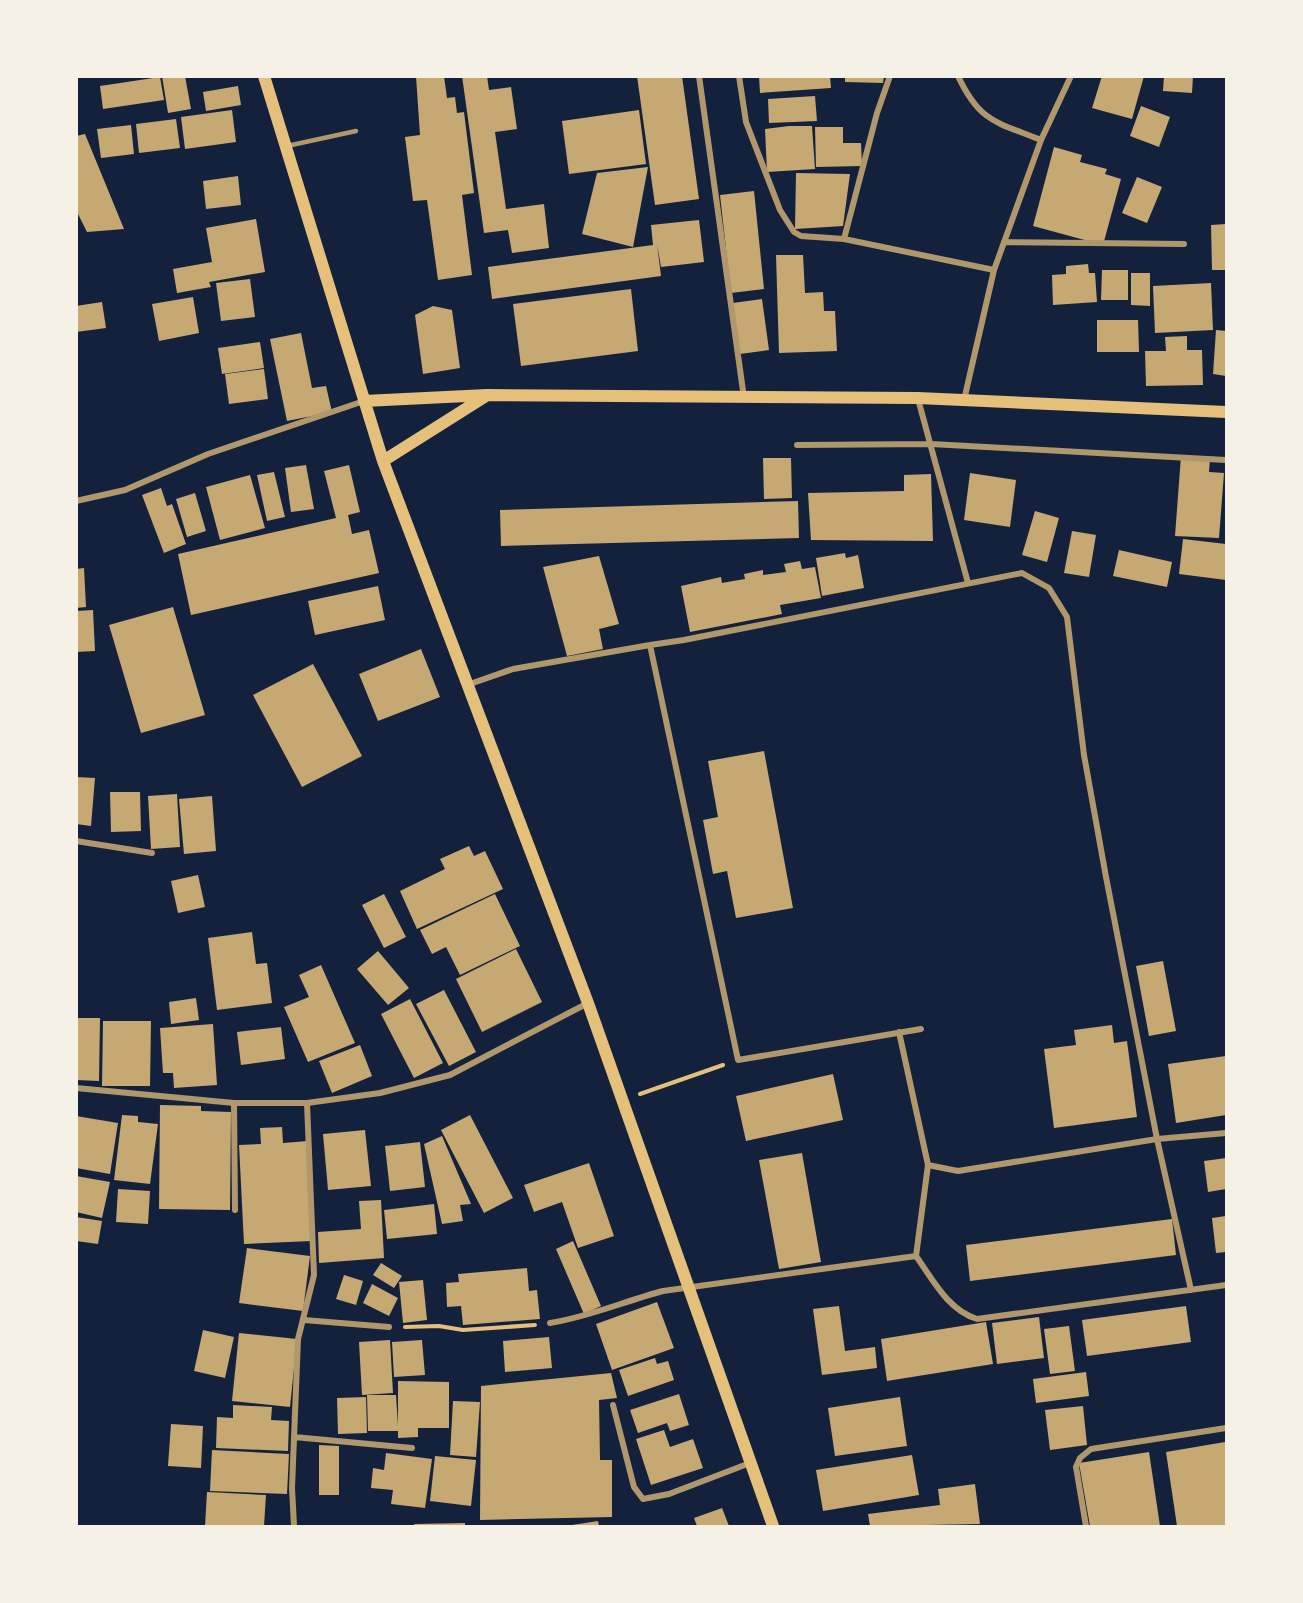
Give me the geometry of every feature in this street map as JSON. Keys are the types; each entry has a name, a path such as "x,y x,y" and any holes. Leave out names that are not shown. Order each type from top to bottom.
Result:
{"main road":[{"path":"264,76 284,147 383,461 588,1003 773,1527"},
{"path":"364,401 487,395 744,399 918,398 1227,412"},
{"path":"383,461 487,395"}],"street":[{"path":"699,76 744,399"},
{"path":"739,76 746,122 780,210 789,225 801,236 844,239 994,270"},
{"path":"844,239 877,113 890,76"},
{"path":"958,76 972,104 984,117 1041,140"},
{"path":"964,400 994,270 1041,140 1071,76"},
{"path":"1004,242 1185,244"},
{"path":"918,398 968,583"},
{"path":"76,501 125,490 208,454 364,401"},
{"path":"797,445 931,444 1227,460"},
{"path":"467,685 513,669 684,640 1022,573 1049,588 1067,617 1084,755 1157,1140 1191,1290"},
{"path":"650,645 738,1060 921,1029"},
{"path":"76,842 152,853"},
{"path":"76,1088 234,1103 307,1102 380,1093 450,1075 588,1003"},
{"path":"899,1032 928,1165 916,1256 952,1305 963,1314 977,1319 1227,1285"},
{"path":"294,1527 292,1488 298,1339 314,1275 307,1102"},
{"path":"234,1103 235,1210"},
{"path":"928,1165 958,1171 1157,1140 1227,1133"},
{"path":"550,1323 582,1318 624,1301 690,1288 916,1256"},
{"path":"304,1320 389,1327"},
{"path":"613,1405 634,1487 643,1499 669,1494 751,1463"},
{"path":"1086,1527 1076,1467 1080,1458 1091,1449 1227,1428"},
{"path":"294,1437 412,1448"}],"lane":[{"path":"284,147 356,131"}],"path":[{"path":"622,1100 738,1060"},
{"path":"389,1327 439,1326 463,1330 550,1323"}],"building":[{"path":"162,76 185,76 191,109 168,113"},
{"path":"416,76 444,76 447,98 455,97 457,113 464,112 474,193 462,195 472,275 438,280 427,200 413,201 405,137 420,135"},
{"path":"462,76 487,76 489,90 511,87 517,129 495,132 506,209 544,204 549,248 512,253 508,230 484,233"},
{"path":"637,76 682,76 699,199 655,205"},
{"path":"759,76 830,76 831,88 760,93"},
{"path":"845,76 884,76 883,83 845,82"},
{"path":"1102,76 1144,76 1132,119 1092,108"},
{"path":"1164,76 1193,76 1192,93 1163,91"},
{"path":"160,77 164,100 103,109 100,86"},
{"path":"238,86 241,105 206,111 203,92"},
{"path":"815,96 817,121 769,123 768,99"},
{"path":"1141,106 1170,117 1159,147 1130,136"},
{"path":"232,110 236,142 185,149 181,117"},
{"path":"639,110 646,164 569,174 562,121"},
{"path":"176,119 180,148 139,153 136,124"},
{"path":"131,125 134,154 101,158 97,129"},
{"path":"812,126 815,169 767,172 765,129"},
{"path":"815,127 843,127 843,143 861,143 862,166 816,167"},
{"path":"85,134 124,229 87,232 76,210 76,136"},
{"path":"1054,147 1082,155 1080,162 1107,169 1105,174 1121,179 1103,245 1033,226"},
{"path":"648,167 633,247 582,234 597,173"},
{"path":"796,173 850,174 843,226 795,229"},
{"path":"238,176 241,205 206,209 203,181"},
{"path":"1137,177 1162,187 1147,223 1122,213"},
{"path":"754,191 764,289 731,293 720,195"},
{"path":"256,219 265,272 209,282 211,287 177,293 173,269 212,262 206,228"},
{"path":"699,220 704,262 661,267 657,244 661,276 492,299 488,267 653,245 651,225"},
{"path":"1226,224 1226,270 1212,270 1211,225"},
{"path":"776,255 803,255 805,293 823,292 824,311 835,311 837,351 779,353"},
{"path":"1088,264 1089,273 1095,273 1097,302 1053,305 1052,275 1066,274 1066,266"},
{"path":"1102,270 1128,270 1128,300 1101,300"},
{"path":"1131,273 1150,273 1150,306 1131,305"},
{"path":"250,279 255,317 221,321 216,283"},
{"path":"1211,283 1213,330 1155,333 1153,286"},
{"path":"631,289 638,351 521,366 513,304"},
{"path":"193,297 199,333 159,341 152,304"},
{"path":"762,299 769,350 740,354 733,303"},
{"path":"102,302 106,328 76,332 76,306"},
{"path":"433,306 452,310 460,368 423,374 415,315"},
{"path":"1097,320 1138,320 1139,352 1097,352"},
{"path":"1216,330 1226,331 1226,376 1213,374"},
{"path":"301,333 312,388 326,386 332,412 287,421 270,339"},
{"path":"1187,336 1187,350 1202,350 1203,385 1146,386 1145,351 1166,351 1165,337"},
{"path":"260,342 264,368 222,374 218,348"},
{"path":"264,369 268,399 229,404 225,374"},
{"path":"1181,456 1210,459 1209,472 1224,473 1219,538 1175,536"},
{"path":"763,458 791,458 792,498 764,499"},
{"path":"306,465 314,509 291,512 285,468"},
{"path":"349,465 360,512 348,515 352,534 369,530 379,573 191,615 178,554 336,518 324,471"},
{"path":"274,472 285,517 267,521 257,475"},
{"path":"970,473 1016,480 1010,527 964,520"},
{"path":"931,474 933,541 811,540 808,493 904,491 904,475"},
{"path":"250,475 265,528 220,540 206,487"},
{"path":"161,488 167,506 172,504 186,544 164,553 142,495"},
{"path":"195,493 206,531 187,537 176,499"},
{"path":"798,501 799,538 501,546 500,510"},
{"path":"1035,511 1059,518 1047,562 1022,555"},
{"path":"1072,531 1096,535 1089,577 1064,573"},
{"path":"1183,539 1226,544 1226,580 1179,574"},
{"path":"1119,550 1172,562 1167,587 1113,576"},
{"path":"845,553 846,558 858,555 864,588 822,596 816,558"},
{"path":"599,556 619,624 599,629 603,649 567,656 543,567"},
{"path":"800,561 802,569 815,567 821,598 780,605 782,614 690,632 681,586 721,577 722,583 745,579 744,574 763,570 763,575 786,572 784,564"},
{"path":"84,568 86,607 76,608 76,569"},
{"path":"378,586 385,620 315,635 308,601"},
{"path":"173,607 205,715 141,733 109,625"},
{"path":"93,610 95,651 76,652 76,611"},
{"path":"421,649 440,697 378,721 359,674"},
{"path":"313,664 362,756 302,787 253,695"},
{"path":"764,751 793,908 736,918 727,871 713,874 703,820 718,817 708,761"},
{"path":"76,777 95,778 91,826 76,824"},
{"path":"110,792 140,792 141,831 111,832"},
{"path":"177,794 180,847 151,849 148,796"},
{"path":"212,796 216,851 184,854 179,799"},
{"path":"469,846 474,856 485,851 503,889 417,929 400,891 445,869 440,859"},
{"path":"198,875 205,907 178,913 171,881"},
{"path":"384,894 406,937 384,948 362,905"},
{"path":"495,894 520,946 460,975 446,947 432,954 420,930"},
{"path":"252,932 256,964 267,963 272,1003 217,1010 208,938"},
{"path":"516,949 542,1002 482,1032 456,979"},
{"path":"378,951 409,988 388,1005 357,969"},
{"path":"1163,961 1176,1031 1149,1036 1136,966"},
{"path":"321,965 355,1043 308,1062 284,1007 309,997 299,975"},
{"path":"444,990 476,1052 449,1066 416,1004"},
{"path":"196,998 199,1020 171,1024 169,1002"},
{"path":"410,999 443,1063 414,1078 381,1014"},
{"path":"76,1018 100,1018 99,1081 76,1080"},
{"path":"103,1021 151,1021 150,1086 102,1086"},
{"path":"213,1024 217,1085 174,1088 173,1073 163,1073 160,1028"},
{"path":"1112,1025 1114,1043 1127,1041 1137,1117 1054,1128 1044,1049 1076,1045 1074,1030"},
{"path":"281,1027 285,1059 241,1065 237,1032"},
{"path":"360,1045 372,1076 332,1093 319,1061"},
{"path":"1226,1056 1226,1115 1176,1123 1168,1064"},
{"path":"833,1074 843,1120 746,1141 736,1096"},
{"path":"160,1105 201,1106 201,1111 231,1112 230,1210 159,1209"},
{"path":"122,1115 138,1116 138,1122 158,1124 150,1184 114,1180"},
{"path":"470,1115 513,1198 484,1213 441,1130"},
{"path":"76,1116 118,1123 110,1174 76,1168"},
{"path":"282,1127 283,1143 308,1141 312,1241 244,1244 239,1145 261,1144 260,1128"},
{"path":"365,1130 371,1186 328,1190 323,1134"},
{"path":"442,1136 471,1204 460,1205 463,1221 442,1224 424,1144"},
{"path":"420,1142 425,1187 390,1191 385,1146"},
{"path":"802,1153 821,1262 779,1269 759,1160"},
{"path":"1226,1158 1226,1189 1208,1192 1204,1161"},
{"path":"589,1163 614,1236 578,1248 562,1202 534,1212 524,1185"},
{"path":"76,1176 110,1182 102,1218 76,1212"},
{"path":"118,1189 150,1191 148,1224 116,1222"},
{"path":"381,1200 384,1258 319,1263 318,1232 361,1229 359,1201"},
{"path":"434,1204 437,1234 387,1239 384,1210"},
{"path":"1226,1216 1226,1252 1216,1253 1212,1218"},
{"path":"76,1217 102,1221 98,1244 76,1241"},
{"path":"1172,1219 1176,1255 970,1281 966,1245"},
{"path":"573,1241 601,1306 584,1314 556,1249"},
{"path":"247,1248 310,1256 303,1311 239,1303"},
{"path":"381,1263 402,1276 394,1288 373,1275"},
{"path":"527,1268 529,1291 537,1290 540,1319 463,1325 461,1306 447,1307 446,1283 459,1282 458,1274"},
{"path":"344,1275 363,1281 356,1305 336,1299"},
{"path":"423,1280 427,1320 403,1323 399,1282"},
{"path":"372,1284 398,1298 389,1316 363,1303"},
{"path":"657,1302 674,1348 612,1370 596,1324"},
{"path":"839,1306 845,1351 875,1347 877,1368 822,1375 813,1309"},
{"path":"1186,1306 1191,1342 1087,1356 1082,1320"},
{"path":"1039,1317 1044,1358 997,1364 992,1323"},
{"path":"986,1322 993,1364 887,1381 881,1339"},
{"path":"1069,1326 1075,1371 1050,1374 1044,1329"},
{"path":"203,1330 234,1337 225,1378 194,1371"},
{"path":"239,1333 297,1339 290,1407 232,1401"},
{"path":"549,1337 552,1368 505,1372 503,1341"},
{"path":"390,1340 393,1393 362,1395 359,1342"},
{"path":"422,1340 425,1375 394,1377 392,1342"},
{"path":"655,1358 657,1364 668,1361 674,1380 628,1396 619,1370"},
{"path":"1086,1372 1089,1396 1036,1403 1033,1379"},
{"path":"611,1373 617,1398 599,1400 600,1460 612,1460 612,1517 480,1520 481,1386"},
{"path":"398,1381 449,1382 449,1428 418,1428 418,1437 398,1438 398,1431 368,1431 367,1395 396,1395 398,1426"},
{"path":"679,1394 689,1425 670,1431 667,1423 638,1433 630,1410"},
{"path":"366,1397 367,1433 338,1434 337,1398"},
{"path":"900,1397 907,1446 835,1456 828,1408"},
{"path":"453,1401 480,1402 476,1457 450,1455"},
{"path":"233,1405 272,1407 271,1420 289,1421 288,1451 216,1448 217,1417 233,1418"},
{"path":"1083,1406 1087,1445 1050,1450 1045,1410"},
{"path":"171,1424 203,1426 201,1468 168,1466"},
{"path":"664,1430 670,1447 693,1439 703,1468 651,1485 636,1439"},
{"path":"1225,1442 1226,1526 1177,1526 1166,1452"},
{"path":"319,1445 339,1446 339,1495 319,1495"},
{"path":"212,1450 289,1454 287,1494 210,1491"},
{"path":"1149,1452 1160,1526 1090,1526 1079,1463"},
{"path":"386,1453 432,1459 425,1508 391,1504 393,1490 371,1488 373,1468 384,1470"},
{"path":"912,1455 919,1495 823,1511 816,1470"},
{"path":"435,1456 476,1460 471,1506 430,1501"},
{"path":"975,1484 980,1524 870,1526 868,1514 940,1505 938,1489"},
{"path":"207,1492 266,1495 264,1526 205,1526"},
{"path":"722,1508 729,1526 697,1526 694,1518"},
{"path":"598,1521 599,1526 572,1526 572,1525"},
{"path":"465,1523 465,1526 415,1526 414,1524"}]}
